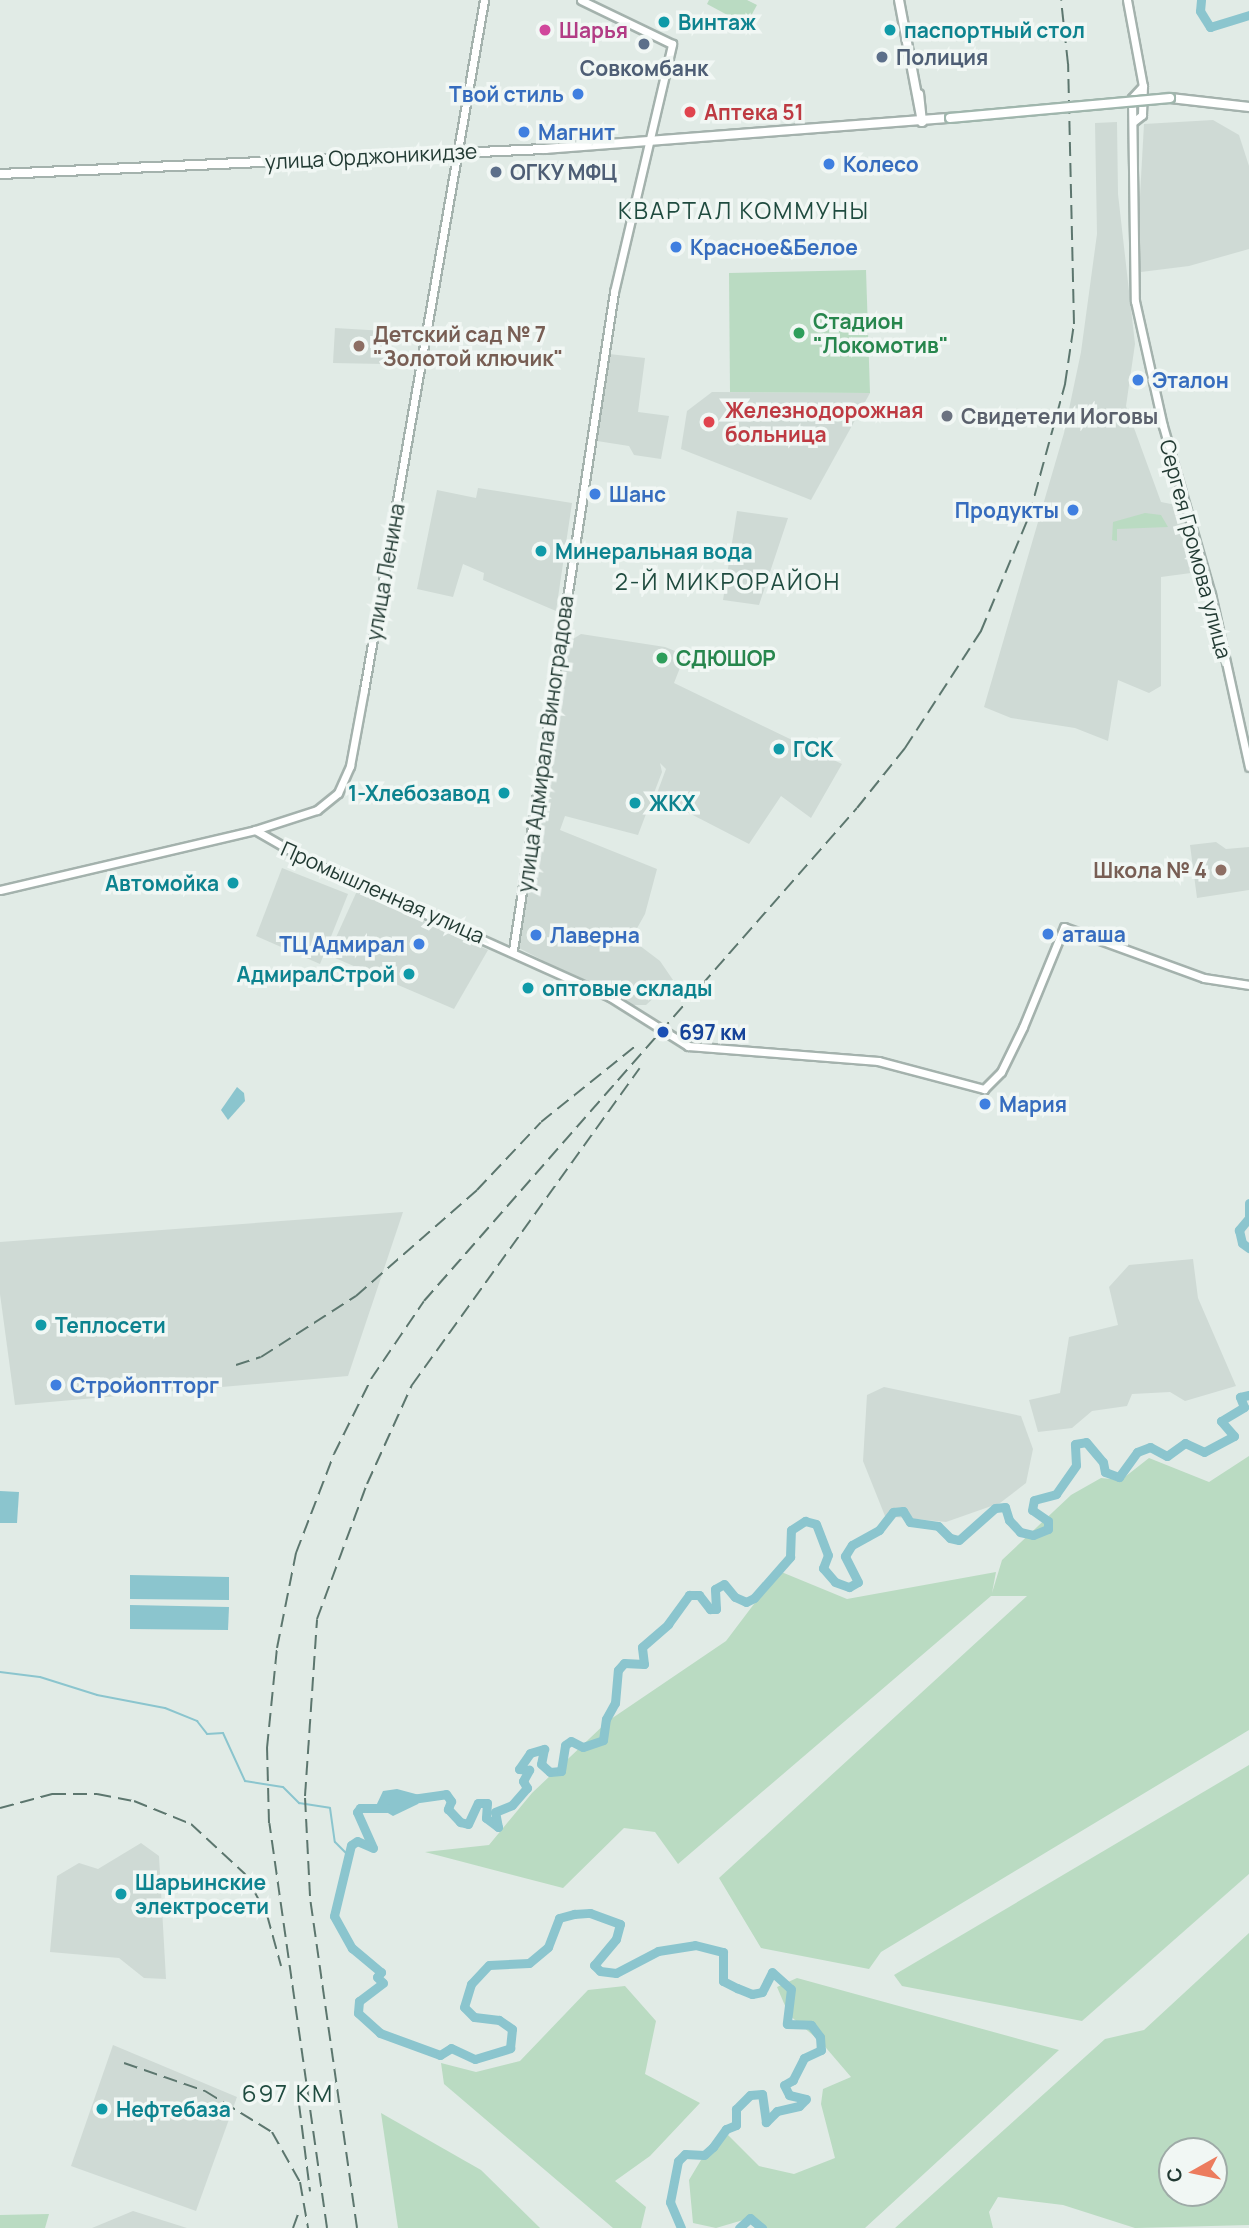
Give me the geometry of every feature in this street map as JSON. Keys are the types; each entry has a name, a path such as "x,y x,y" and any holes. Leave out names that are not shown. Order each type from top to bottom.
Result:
{"main road":[{"path":"899,0 919,94 922,122"},
{"name":"улица Орджоникидзе","path":"0,174 646,143 911,123 1170,98 1200,98 1249,107"},
{"path":"921,105 940,119"},
{"path":"911,123 921,105"}],"street":[{"name":"улица Ленина","path":"0,890 255,830 317,810 338,793 349,766 484,0"},
{"name":"улица Адмирала Виноградова","path":"513,950 614,292 646,143 672,44 581,0"},
{"name":"Сергея Громова улица","path":"1127,0 1143,86 1142,115 1133,122 1135,301 1163,426 1211,594 1249,766"},
{"name":"Промышленная улица","path":"255,830 314,864 513,950 652,1023 683,1045 878,1061 985,1089 1001,1072 1023,1027 1064,927 1204,978 1249,985"}],"shaded area":[{"path":"1213,120 1239,135 1249,166 1249,249 1189,266 1141,272 1137,250 1144,124"},
{"path":"1117,122 1118,194 1135,344 1126,406 1161,502 1181,506 1195,558 1191,573 1161,577 1161,686 1149,693 1118,680 1108,741 1075,728 1011,718 984,707 1064,433 1081,352 1097,234 1095,123"},
{"name":"Детский сад № 7 \"Золотой ключик\"","path":"335,328 385,331 383,364 333,363"},
{"path":"609,354 645,358 638,412 669,416 661,459 634,455 629,446 597,441"},
{"path":"712,392 870,393 811,500 681,449 687,411"},
{"path":"478,488 572,503 556,611 483,580 484,573 463,564 453,597 417,589 437,490 476,498"},
{"path":"737,511 788,518 759,605 723,600"},
{"path":"581,634 665,647 685,655 674,683 842,764 811,818 781,796 749,844 656,796 666,769 660,763 662,772 638,835 565,816 560,830 657,869 645,914 631,939 660,961 673,980 646,1005 629,1005 517,947 565,644"},
{"name":"Школа № 4","path":"1216,842 1226,849 1249,847 1249,890 1197,898 1190,845"},
{"path":"282,868 348,894 320,964 256,936"},
{"path":"357,891 488,950 454,1009 328,955"},
{"path":"403,1212 348,1376 15,1405 0,1294 0,1242"},
{"path":"1193,1259 1198,1298 1236,1386 1185,1401 1170,1392 1132,1394 1127,1406 1092,1411 1072,1428 1038,1432 1029,1400 1060,1393 1069,1337 1118,1325 1109,1287 1129,1265"},
{"path":"884,1387 1021,1416 1033,1449 1026,1483 1000,1503 946,1522 885,1516 863,1461 867,1395"},
{"name":"Шарьинские электросети","path":"141,1843 159,1856 166,1979 144,1978 119,1958 50,1952 57,1876 79,1863 98,1869"},
{"name":"Нефтебаза","path":"113,2045 237,2097 196,2211 71,2166"},
{"path":"133,2211 187,2228 92,2228"}],"green space":[{"path":"709,0 747,0 757,5 746,25 707,4"},
{"name":"Стадион \"Локомотив\"","path":"866,270 870,393 730,392 729,273"},
{"path":"1145,513 1161,515 1168,527 1117,529 1117,541 1112,540 1113,522"},
{"path":"1249,1456 1249,1730 881,1952 869,1969 761,1948 719,1878 1027,1596 991,1596 678,1864 655,1832 624,1828 563,1888 425,1852 489,1845 532,1793 608,1721 726,1641 779,1571 847,1599 996,1572 992,1593 1002,1560 1071,1495 1101,1478 1121,1480 1149,1458 1209,1482"},
{"path":"1249,1765 1249,1874 1082,2021 902,1986 894,1975"},
{"path":"1249,1933 1249,2225 1135,2228 1063,2205 998,2197 989,2212 993,2228 895,2228 1105,2039 1144,2030"},
{"path":"797,1978 1059,2050 865,2228 760,2228 750,2218 716,2228 693,2223 689,2180 704,2155 728,2135 759,2166 794,2174 835,2158 821,2104 823,2089 851,2077 821,2042 789,2015 777,1987"},
{"path":"625,1986 656,2021 645,2074 700,2103 650,2156 615,2181 646,2207 641,2228 613,2228 444,2084 441,2063 476,2072 520,2061 588,1990"},
{"path":"381,2113 481,2170 540,2228 398,2228"},
{"path":"49,2214 45,2228 0,2228 0,2215"}],"water":[{"path":"237,1087 244,1093 245,1101 228,1120 221,1110"},
{"path":"0,1491 19,1492 17,1523 0,1523"},
{"path":"130,1575 229,1577 229,1600 130,1599"},
{"path":"130,1605 229,1607 228,1630 130,1629"},
{"path":"397,1789 423,1796 418,1804 393,1816 376,1806 383,1791"}],"waterway":[{"path":"1201,0 1200,11 1210,27 1249,15"},
{"path":"1249,1203 1249,1215"},
{"path":"1249,1218 1239,1230 1242,1243 1249,1248"},
{"path":"412,1799 446,1794 451,1801 448,1809 460,1822 468,1824 478,1803 487,1803 486,1818 498,1827 495,1812 512,1805 527,1788 523,1781 529,1770 519,1769 530,1753 544,1749 541,1764 550,1772 561,1771 565,1745 571,1741 583,1747 603,1740 606,1719 615,1703 618,1670 624,1663 644,1664 642,1647 668,1624 689,1595 699,1595 710,1609 716,1609 715,1589 724,1584 735,1597 746,1602 754,1598 790,1557 791,1530 805,1521 816,1524 828,1555 823,1568 835,1582 849,1587 858,1582 845,1556 852,1545 879,1530 893,1512 903,1511 910,1522 938,1526 950,1538 959,1540 995,1508 1005,1507 1009,1520 1020,1532 1033,1535 1048,1529 1048,1521 1032,1510 1034,1500 1056,1494 1076,1465 1075,1444 1086,1442 1103,1462 1105,1472 1119,1477 1137,1452 1150,1447 1167,1456 1185,1443 1204,1452 1234,1436 1221,1421 1244,1407 1240,1397 1249,1395"},
{"path":"0,1672 40,1677 97,1695 165,1708 197,1721 207,1734 223,1733 245,1781 283,1787 299,1803 330,1808 335,1842 348,1855"},
{"path":"386,1808 360,1808 357,1812 373,1848 357,1841 351,1845 334,1916 352,1948 381,1972 377,1977 383,1983 359,2001 358,2013 380,2033 440,2055 451,2048 475,2059 510,2048 512,2029 499,2020 474,2017 464,2007 471,1984 489,1965 529,1963 548,1947 559,1918 574,1914 590,1913 620,1924 616,1939 594,1965 600,1971 616,1973 658,1951 695,1945 723,1952 723,1981 737,1988 752,1994 762,1992 772,1972 791,1989 787,2024 811,2025 820,2037 821,2050 804,2058 793,2080 784,2085 789,2095 806,2099 799,2106 777,2111 766,2122 762,2094 750,2095 736,2109 736,2125 726,2129 713,2147 704,2155 685,2154 678,2161 670,2202 681,2228"},
{"path":"739,2228 750,2218 762,2228"}],"railway":[{"path":"327,2228 269,1823 267,1748 277,1648 296,1553 334,1454 371,1379 424,1301 857,808 905,748 981,631 1029,516 1065,384 1074,324 1068,64 1061,0"},
{"path":"236,1365 261,1357 356,1296 477,1190 541,1122 638,1044"},
{"path":"357,2228 310,1896 305,1796 317,1619 367,1484 412,1385 640,1068"},
{"path":"0,1808 52,1794 97,1794 134,1801 191,1824 245,1874 267,1915 281,1966"},
{"path":"124,2063 205,2091 272,2132 300,2182 308,2228"},
{"path":"299,2104 310,2191"},
{"path":"293,2228 298,2214"}],"place":[{"name":"Винтаж","path":"664,22"},
{"name":"Шарья","path":"545,30"},
{"name":"паспортный стол","path":"890,30"},
{"name":"Совкомбанк","path":"644,44"},
{"name":"Полиция","path":"882,57"},
{"name":"Твой стиль","path":"578,94"},
{"name":"Аптека 51","path":"690,112"},
{"name":"Магнит","path":"524,132"},
{"name":"Колесо","path":"829,164"},
{"name":"ОГКУ МФЦ","path":"496,172"},
{"name":"Красное&Белое","path":"676,247"},
{"name":"Стадион \"Локомотив\"","path":"799,333"},
{"name":"Детский сад № 7 \"Золотой ключик\"","path":"359,346"},
{"name":"Эталон","path":"1138,380"},
{"name":"Свидетели Иоговы","path":"947,416"},
{"name":"Железнодорожная больница","path":"709,422"},
{"name":"Шанс","path":"595,494"},
{"name":"Продукты","path":"1073,510"},
{"name":"Минеральная вода","path":"541,551"},
{"name":"СДЮШОР","path":"662,658"},
{"name":"ГСК","path":"779,749"},
{"name":"1-Хлебозавод","path":"504,793"},
{"name":"ЖКХ","path":"635,803"},
{"name":"Школа № 4","path":"1221,870"},
{"name":"Автомойка","path":"233,883"},
{"name":"аташа","path":"1048,934"},
{"name":"Лаверна","path":"536,935"},
{"name":"ТЦ Адмирал","path":"419,944"},
{"name":"АдмиралСтрой","path":"409,974"},
{"name":"оптовые склады","path":"528,988"},
{"name":"697 км","path":"663,1032"},
{"name":"Мария","path":"985,1104"},
{"name":"Теплосети","path":"41,1325"},
{"name":"Стройоптторг","path":"56,1385"},
{"name":"Шарьинские электросети","path":"121,1894"},
{"name":"Нефтебаза","path":"102,2109"}],"district":[{"name":"КВАРТАЛ КОММУНЫ","path":"744,210"},
{"name":"2-Й МИКРОРАЙОН","path":"728,581"},
{"name":"697 КМ","path":"288,2093"}]}
